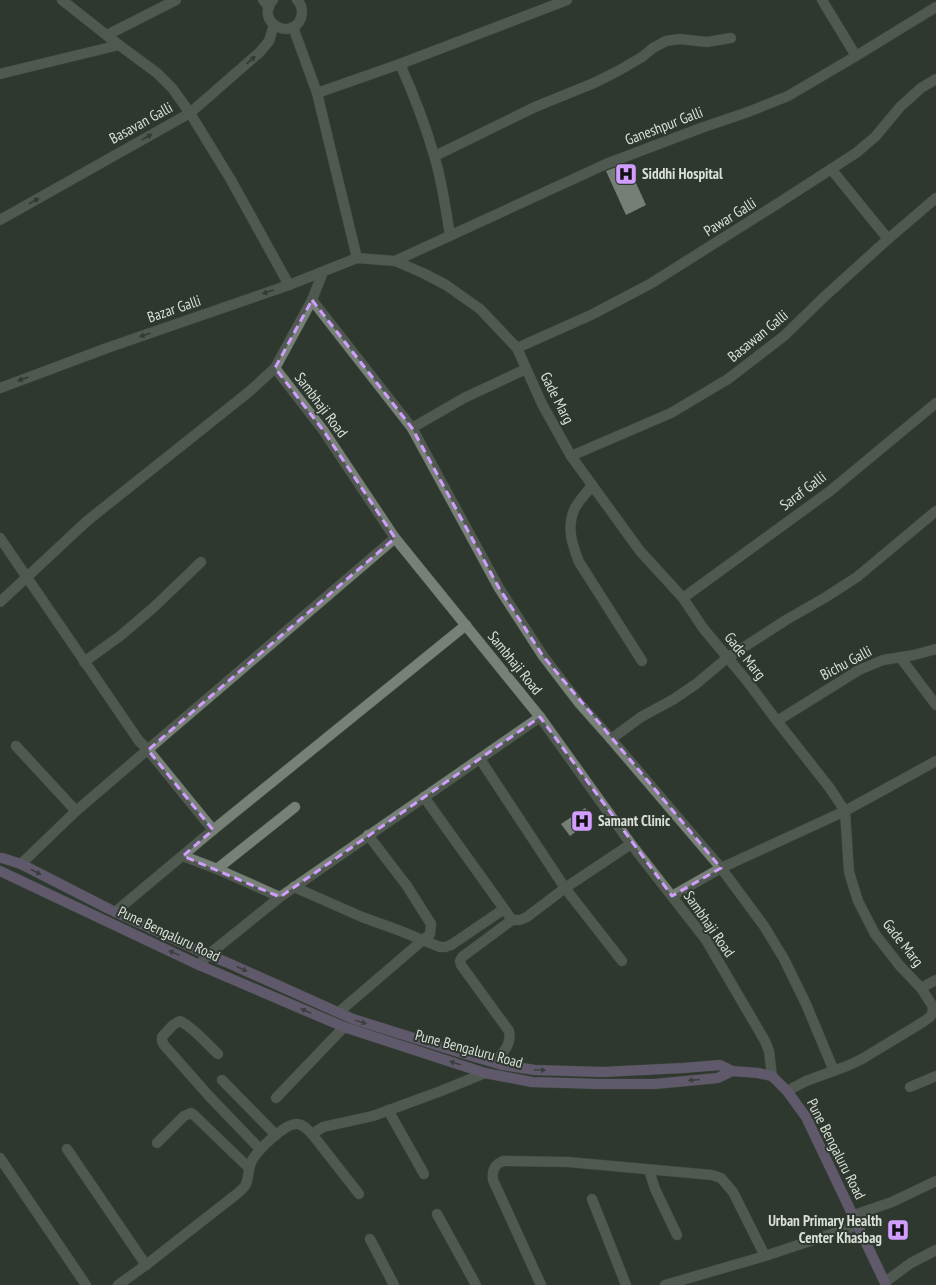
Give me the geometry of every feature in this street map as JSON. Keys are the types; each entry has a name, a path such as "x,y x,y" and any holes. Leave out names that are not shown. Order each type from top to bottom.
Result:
{"main road":[{"path":"0,858 22,864 115,912 353,1019 495,1062 535,1070 591,1072 720,1065 732,1071"},
{"name":"Pune Bengaluru Road","path":"0,871 199,965 344,1027 485,1073 532,1082 598,1084 655,1084 718,1078 732,1071 758,1073 772,1076 787,1091 806,1117 886,1284"}],"street":[{"path":"62,0 157,73 172,88 190,113 231,180 289,285"},
{"path":"107,36 176,0"},
{"path":"317,93 400,64 566,0"},
{"path":"822,0 856,56"},
{"path":"268,2 269,17 274,25 283,29 297,25 302,16 300,1"},
{"name":"Ganeshpur Galli","path":"396,261 606,164 788,96 936,7"},
{"name":"Basavan Galli","path":"0,220 190,113 260,52 269,41 274,25"},
{"path":"293,27 317,93 357,258"},
{"path":"435,156 535,107 594,83 618,71 666,41 680,39 707,42 731,38"},
{"path":"0,74 119,45"},
{"path":"400,64 435,156 444,195 450,236"},
{"name":"Pawar Galli","path":"517,348 591,316 650,284 856,153 875,137 900,107 921,88 936,79"},
{"path":"831,169 888,239"},
{"name":"Basawan Galli","path":"570,456 671,413 728,379 784,336 823,298 936,198"},
{"name":"Gade Marg","path":"357,258 396,261 446,285 480,309 517,348 542,404 570,456 640,552 683,598 703,628 747,681 829,787 844,811 849,872 858,901 875,934 900,966 921,988 932,1005 933,1012 930,1017 923,1022 862,1059 806,1081 787,1091"},
{"name":"Bazar Galli","path":"0,388 107,348 289,285 357,258"},
{"name":"Sambhaji Road","path":"323,272 312,300 275,368 323,430 395,538 540,717 631,844 706,940 765,1041 769,1051 772,1076"},
{"path":"312,300 412,428 499,588 543,656 579,703 721,868 764,926 784,959 806,1004 834,1071"},
{"path":"0,602 87,521 250,391 275,368"},
{"path":"412,428 464,398 526,369"},
{"name":"Saraf Galli","path":"683,598 830,491 936,403"},
{"path":"592,486 575,508 570,523 572,545 579,562 642,661"},
{"path":"611,739 641,717 680,696 727,658 786,620 826,597 857,576 936,512"},
{"path":"0,538 139,742 148,750 213,830"},
{"path":"22,864 76,811 395,538"},
{"path":"84,662 153,608 201,562"},
{"path":"115,912 213,830 466,625"},
{"name":"Bichu Galli","path":"777,721 859,670 883,660 936,649"},
{"path":"900,657 936,705"},
{"path":"199,965 208,955 280,896 540,717"},
{"path":"16,746 76,811"},
{"path":"480,759 565,888 622,961"},
{"path":"672,896 721,868 844,811 936,761"},
{"path":"424,797 512,920"},
{"path":"217,869 295,807"},
{"path":"338,1012 430,934 430,924 428,918 407,886 368,835"},
{"path":"495,1062 508,1045 510,1039 509,1031 461,965 460,961 462,956 512,920 520,920 527,917 565,888 631,844"},
{"path":"183,856 280,896"},
{"path":"294,887 362,917 440,947 451,945 504,909"},
{"path":"921,988 936,980"},
{"path":"218,1054 180,1021 173,1025 162,1037 164,1045 209,1096 260,1149"},
{"path":"276,1098 344,1027"},
{"path":"312,1134 323,1127 359,1120 441,1091 485,1073"},
{"path":"910,1087 936,1076"},
{"path":"222,1080 276,1135"},
{"path":"388,1110 424,1174"},
{"path":"157,1143 184,1116 191,1113 249,1168"},
{"path":"118,1285 146,1266 238,1193 246,1185 251,1161 260,1149 290,1125 295,1124 303,1126 312,1134 358,1194"},
{"path":"67,1149 146,1266"},
{"path":"0,1158 86,1285"},
{"path":"541,1285 494,1180 494,1168 497,1164 503,1161 568,1162 712,1175 720,1178 733,1192 765,1256"},
{"path":"649,1170 655,1189 677,1235"},
{"path":"854,1215 892,1202 936,1181"},
{"path":"592,1199 626,1285"},
{"path":"437,1214 476,1285"},
{"path":"665,1285 765,1256 858,1225"},
{"path":"370,1239 394,1285"},
{"path":"886,1284 911,1263 936,1250"}],"highlighted area":[{"path":"312,300 412,428 499,588 543,656 721,868 672,896 540,717 280,897 183,856 213,830 148,750 395,538 323,430 275,368"}],"building":[{"path":"627,163 646,205 626,215 606,171"},
{"path":"585,808 593,819 570,836 561,824"}],"place":[{"name":"Siddhi Hospital","path":"626,174"},
{"name":"Samant Clinic","path":"582,821"},
{"name":"Urban Primary Health Center Khasbag","path":"898,1230"}]}
